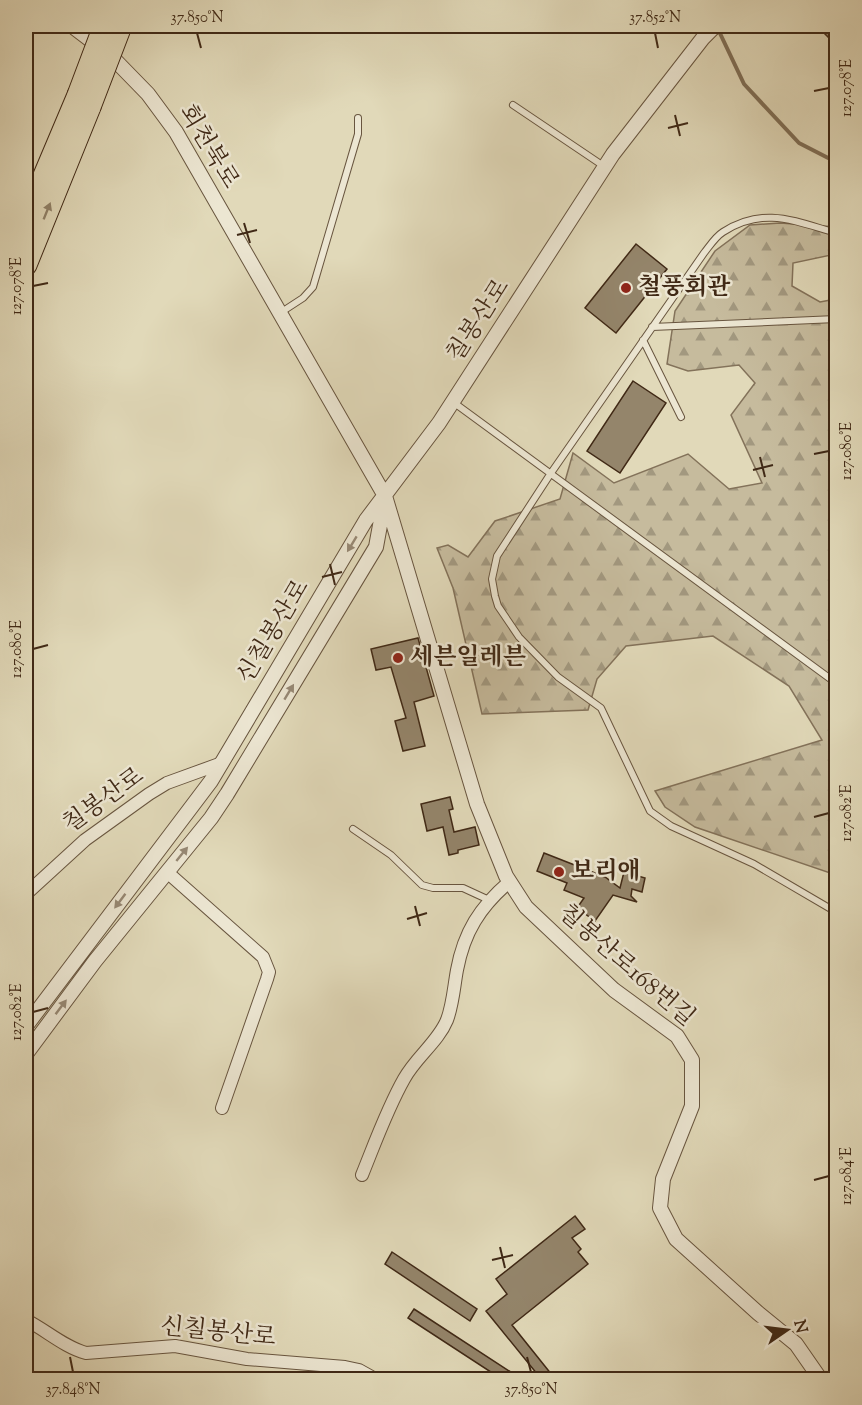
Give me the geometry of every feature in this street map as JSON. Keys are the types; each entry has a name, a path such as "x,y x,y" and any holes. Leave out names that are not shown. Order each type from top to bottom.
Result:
{"highway":[{"path":"26,265 84,101 104,26"},
{"path":"26,218 121,26"}],"street":[{"name":"회천북로","path":"72,26 110,56 140,86 176,132 385,496"},
{"name":"칠봉산로","path":"385,496 453,401 605,167 703,38 716,26"},
{"name":"신칠봉산로","path":"26,1026 211,781 366,520 385,496"},
{"name":"신칠봉산로","path":"26,1054 95,961 211,818 227,794 376,547 385,496"},
{"name":"칠봉산로168번길","path":"385,496 477,804 509,882 526,907 614,990 676,1036 692,1060 692,1106 663,1179 660,1208 676,1239 796,1344 821,1380"},
{"name":"칠봉산로","path":"26,894 85,840 149,794 168,783 222,763"},
{"path":"167,872 263,957 267,965 267,979 222,1108"},
{"path":"362,1175 403,1080 439,1034 447,1020 459,961 476,917 489,900 509,882"},
{"name":"신칠봉산로","path":"26,1320 73,1349 86,1353 175,1346 247,1359 345,1367 359,1370 377,1380"}],"lane":[{"path":"513,105 605,167"},
{"path":"280,313 303,298 313,287 358,134 358,118"},
{"path":"837,233 777,217 754,218 721,233 652,327 551,473 497,556 492,579 498,606 519,637 558,677 602,708 650,811 671,826 754,864 837,912"},
{"path":"652,327 837,319"},
{"path":"643,340 681,417"},
{"path":"453,401 837,683"},
{"path":"353,829 391,855 422,885 433,888 463,888 489,900"}],"green space":[{"path":"780,223 836,227 836,254 793,263 792,286 820,302 836,299 836,875 695,827 665,807 655,791 822,740 789,686 713,636 626,646 597,679 588,710 482,714 453,588 437,548 448,545 468,557 495,521 560,499 573,453 614,483 688,454 729,489 762,483 731,415 755,383 739,365 688,371 667,364 675,311 715,251 750,225"}],"building":[{"path":"817,26 837,26 837,46"},
{"name":"철풍회관","path":"636,244 667,269 616,333 585,308"},
{"path":"633,381 666,403 620,473 587,451"},
{"path":"418,638 434,696 414,702 425,746 403,751 395,721 406,718 391,667 376,670 371,649"},
{"path":"450,797 453,809 449,810 454,832 475,827 479,845 458,850 458,853 449,855 443,827 427,831 421,804"},
{"path":"544,853 605,877 620,888 624,872 645,878 642,892 632,889 631,896 637,902 613,895 595,921 577,908 584,898 564,890 567,883 537,871"},
{"path":"575,1216 585,1229 572,1238 581,1249 578,1252 588,1264 512,1325 556,1380 542,1380 486,1311 507,1294 496,1279"},
{"path":"392,1252 477,1309 470,1321 385,1264"},
{"path":"414,1309 523,1380 503,1380 408,1318"}],"waterway":[{"path":"717,27 744,84 799,143 836,162"}],"place":[{"name":"철풍회관","path":"626,288"},
{"name":"세븐일레븐","path":"398,658"},
{"name":"보리애","path":"559,872"}]}
